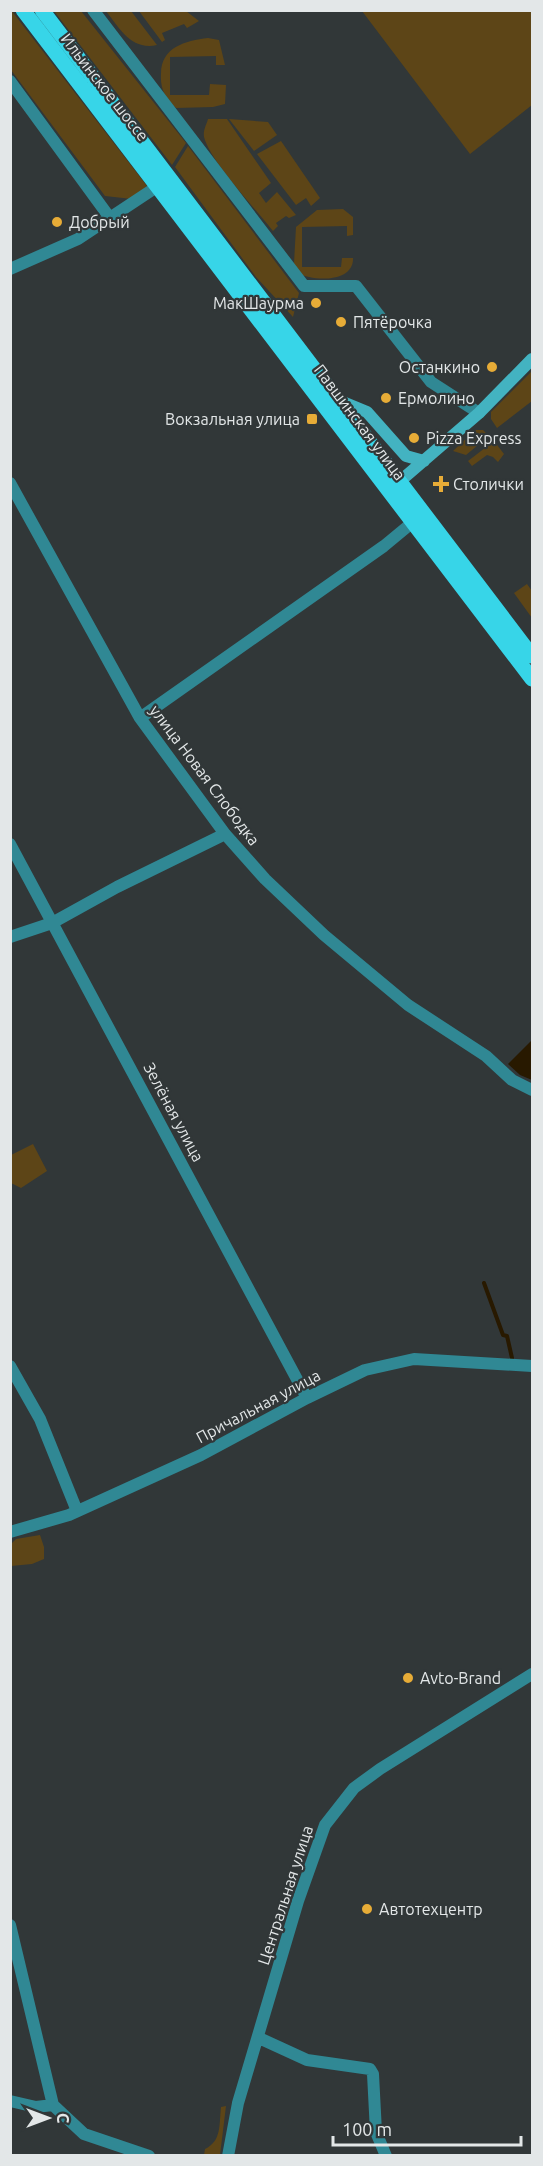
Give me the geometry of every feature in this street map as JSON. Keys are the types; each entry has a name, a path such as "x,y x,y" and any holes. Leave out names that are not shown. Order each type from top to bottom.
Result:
{"main road":[{"name":"Ильинское шоссе","path":"23,10 164,182"},
{"name":"Ильинское шоссе","path":"42,10 164,182"},
{"name":"Павшинская улица","path":"164,182 337,400 394,485 413,522 532,680"},
{"name":"Павшинская улица","path":"164,182 394,485 532,656"}],"street":[{"path":"93,10 304,286 356,286 431,382 479,413"},
{"path":"10,81 110,218"},
{"path":"10,269 78,239 164,182"},
{"path":"394,485 479,413 532,359"},
{"path":"337,400 367,412 406,456 424,460"},
{"name":"улица Новая Слободка","path":"10,483 140,718 225,834 266,879 324,934 408,1005 486,1056 512,1080 532,1090"},
{"path":"140,718 384,546 413,522"},
{"path":"10,937 52,923 117,887 225,834"},
{"name":"Зелёная улица","path":"10,844 307,1398"},
{"name":"Причальная улица","path":"10,1532 77,1511 201,1455 307,1398 366,1370 414,1359 532,1366"},
{"path":"10,1366 40,1419 77,1511"},
{"name":"Центральная улица","path":"228,2156 238,2103 311,1861 325,1825 354,1788 380,1769 532,1674"},
{"path":"10,1925 53,2105 84,2134 149,2156"},
{"path":"259,2038 307,2060 370,2069 373,2074 376,2132 386,2156"},
{"path":"10,2101 36,2107 53,2105"}],"shaded area":[{"path":"11,10 147,186 132,199 105,196 11,70"},
{"path":"54,11 81,11 186,143 172,165"},
{"path":"106,11 131,11 157,45 140,45 127,37"},
{"path":"139,11 186,11 199,21 187,28 184,24 162,33 165,40 162,42"},
{"path":"362,11 532,11 532,105 470,154"},
{"path":"208,38 219,40 225,65 216,65 216,56 170,57 170,95 209,95 210,84 226,85 225,104 213,107 176,108 166,97 161,84 165,57 176,47"},
{"path":"208,119 227,119 271,183 259,193 266,203 277,192 296,215 289,218 286,216 276,223 278,226 273,231 224,171 208,147 204,130"},
{"path":"229,119 268,122 277,135 254,151"},
{"path":"281,141 320,198 311,206 306,198 296,205 257,154"},
{"path":"188,146 299,293 293,317 256,277 175,167"},
{"path":"343,209 353,217 353,235 347,236 347,226 302,227 302,267 341,267 342,258 353,258 352,266 347,272 332,278 313,278 297,273 294,263 296,227 317,210"},
{"path":"532,371 532,401 497,428 491,419 491,412"},
{"path":"475,430 483,430 489,436 466,455 453,451"},
{"path":"494,441 504,454 498,462 487,455 472,466 468,461"},
{"path":"527,584 532,591 532,618 514,593"},
{"path":"532,1040 532,1080 520,1075 508,1064"},
{"path":"33,1144 47,1171 21,1188 11,1183 11,1155"},
{"path":"40,1535 44,1547 44,1559 32,1564 11,1566 11,1544 16,1539"},
{"path":"226,2106 220,2155 204,2155 205,2149 217,2137 221,2107"}],"waterway":[{"path":"484,1283 503,1335 507,1336 512,1358"}],"place":[{"name":"Добрый","path":"57,222"},
{"name":"МакШаурма","path":"316,303"},
{"name":"Пятёрочка","path":"341,322"},
{"name":"Останкино","path":"492,367"},
{"name":"Ермолино","path":"386,398"},
{"name":"Вокзальная улица","path":"312,419"},
{"name":"Pizza Express","path":"414,438"},
{"name":"Столички","path":"441,484"},
{"name":"Avto-Brand","path":"408,1678"},
{"name":"Автотехцентр","path":"367,1909"}]}
